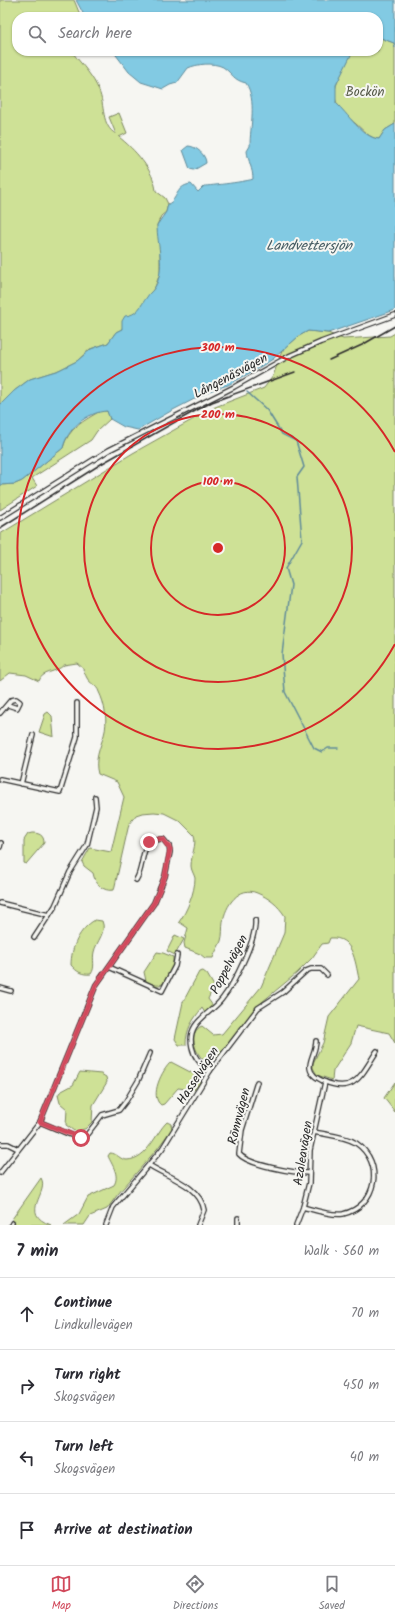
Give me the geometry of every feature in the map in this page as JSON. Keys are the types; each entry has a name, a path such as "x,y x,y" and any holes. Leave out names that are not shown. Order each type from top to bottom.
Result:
{"street":[{"name":"Långenäsvägen","path":"0,518 102,454 234,387 289,356 341,334 395,315"},
{"path":"0,779 60,792 77,737 77,703"},
{"path":"0,713 8,706"},
{"path":"22,784 33,735"},
{"path":"34,938 55,906 70,872 87,845 96,807 95,797"},
{"path":"0,1173 40,1122 93,991 135,932 158,896 165,876 170,852 169,846 163,839 152,840 146,845 140,874 136,880"},
{"path":"0,903 49,915"},
{"name":"Poppelvägen","path":"210,1071 195,1057 191,1044 191,1032 197,1022 223,998 254,939 255,920"},
{"path":"109,967 162,991 175,966 177,956"},
{"name":"Hasselvägen","path":"106,1225 113,1208 162,1149 210,1071 258,1008 283,992 306,971 311,969 321,969 327,975"},
{"path":"0,988 11,992"},
{"path":"316,1041 316,1049 310,1068 314,1076 325,1082 340,1086 352,1084 360,1076 377,1051"},
{"path":"40,1122 78,1138 85,1137 102,1115 119,1110 126,1101 132,1092 150,1053"},
{"name":"Rönnvägen","path":"257,1082 242,1130 239,1154 244,1159 280,1170 309,1173"},
{"name":"Azaleavägen","path":"296,1225 303,1207 309,1173 310,1150 325,1082"},
{"path":"303,1207 343,1214 362,1205 371,1193 373,1187 374,1168 370,1158 360,1147 350,1140 314,1132"},
{"path":"0,1144 8,1144 18,1149"},
{"path":"149,1165 178,1180 198,1197 204,1210 198,1225"},
{"path":"238,1218 238,1225"}],"green space":[{"path":"0,0 74,0 79,12 12,12 12,56 75,56 97,86 106,121 111,130 116,134 109,117 119,113 127,133 119,137 137,154 151,175 156,191 165,198 168,204 166,212 161,216 157,225 160,248 160,273 155,287 138,311 132,316 125,317 122,329 116,332 108,343 90,349 77,361 59,370 30,379 14,391 0,405"},
{"name":"Bockön","path":"383,39 394,43 395,124 385,130 379,139 366,133 338,106 335,98 335,91 350,56 383,56"},
{"path":"308,331 328,333 343,339 390,336 395,333 395,1043 389,1033 356,1026 351,1043 333,1071 332,1080 317,1075 313,1068 313,1063 323,1043 329,1017 359,979 352,951 348,945 338,938 330,938 328,943 322,944 312,958 297,973 262,1002 216,1058 205,1061 201,1058 194,1043 197,1029 202,1026 213,1035 222,1034 261,987 284,933 285,916 273,902 265,897 250,891 244,892 234,898 224,916 221,941 213,958 205,958 200,954 185,948 184,943 188,928 179,922 188,907 194,889 195,878 191,866 195,839 194,835 180,821 164,813 154,812 136,815 129,824 114,890 106,890 100,886 93,873 84,866 82,862 90,848 111,852 124,797 117,782 98,774 97,759 104,735 106,719 103,702 98,690 88,680 83,669 77,663 64,665 61,668 43,675 39,681 26,675 10,673 0,681 0,534 133,453 215,407 264,388 273,376 282,351 299,336"},
{"path":"100,411 107,411 110,419 97,431 91,440 32,478 37,486 0,510 0,485 15,484 22,481 63,448 65,441 77,426"},
{"path":"48,712 52,716 54,737 39,732 45,714"},
{"path":"32,833 41,835 44,843 26,864 24,863 24,840 28,834"},
{"path":"95,920 102,921 103,929 95,948 93,958 94,966 91,974 85,974 78,971 71,965 72,952 84,928"},
{"path":"175,935 184,939 175,955 167,951"},
{"path":"157,952 173,957 170,975 163,984 158,985 146,981 144,972"},
{"path":"203,971 207,974 214,986 208,999 213,1006 205,1013 202,1008 190,1025 186,1045 179,1045 175,1039 183,1002 199,972"},
{"path":"171,1062 194,1074 200,1082 194,1090 178,1088 164,1104 161,1105 156,1096 158,1083 167,1066"},
{"path":"80,1072 101,1074 106,1077 107,1082 93,1105 92,1122 85,1129 74,1131 66,1125 67,1109 60,1103 58,1095 60,1092 73,1085"},
{"path":"395,1082 395,1112 384,1098"},
{"path":"167,1122 171,1124 172,1129 107,1209 90,1216 84,1225 64,1225 79,1214 88,1197 114,1185 116,1181 116,1174 108,1156 110,1153 115,1154 125,1160 141,1155"},
{"path":"41,1178 43,1184 37,1203 37,1215 41,1220 51,1225 14,1225 12,1219"}],"water":[{"path":"76,0 395,0 395,48 394,43 383,39 383,12 82,12"},
{"name":"Landvettersjön","path":"117,56 350,56 336,85 336,103 361,130 373,138 379,139 385,130 395,124 395,310 328,333 308,331 299,336 273,359 255,370 228,385 212,390 171,411 138,430 124,427 110,419 107,411 85,418 73,428 65,441 63,448 22,481 15,484 0,485 0,405 14,391 30,379 59,370 77,361 91,349 108,343 116,332 122,329 122,321 125,316 133,314 138,310 154,288 160,272 157,225 166,212 168,204 174,199 182,187 191,184 198,192 204,186 253,179 247,151 250,146 252,106 246,83 236,78 223,67 215,64 196,65 188,68 177,83 163,89 141,82 129,72"},
{"path":"188,146 191,146 200,152 206,160 206,163 194,170 190,169 183,150"}],"waterway":[{"path":"247,392 267,410 282,434 296,441 304,467 297,477 302,540 286,568 291,585 282,654 285,692 314,748 322,752 328,748 338,748"}],"railway":[{"path":"329,360 362,345 395,326"},
{"path":"0,528 101,464 212,402 295,372"}],"route":[{"path":"81,1138 40,1122 96,985 135,932 154,903 161,887 165,876 170,849 163,839 155,839 149,842"}]}
